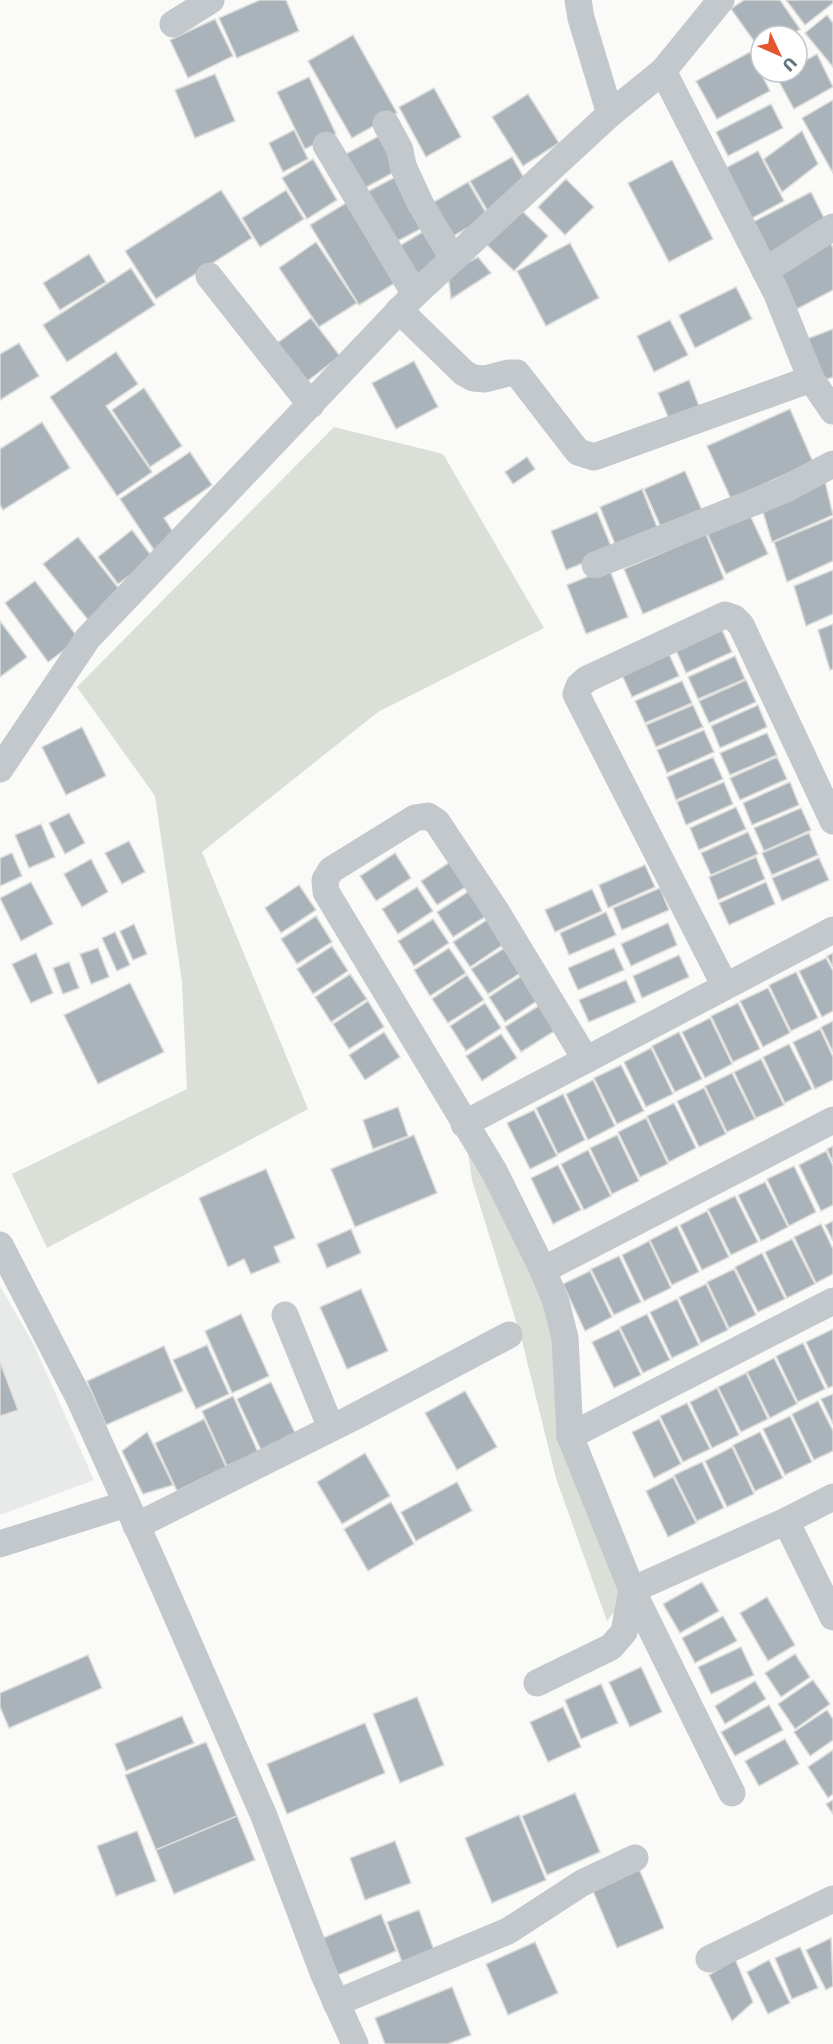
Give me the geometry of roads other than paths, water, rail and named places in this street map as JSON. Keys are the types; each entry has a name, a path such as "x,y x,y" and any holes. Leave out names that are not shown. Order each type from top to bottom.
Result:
{"street":[{"path":"172,24 211,0"},
{"path":"578,0 581,18 610,114"},
{"path":"1,767 88,638 407,302 610,114 663,71 721,0"},
{"path":"663,71 765,271 811,379 833,411"},
{"path":"386,124 400,150 403,166 420,203 453,259"},
{"path":"326,145 407,302 464,373 473,378 517,374 578,452 585,456 594,457 811,379"},
{"path":"765,271 833,226"},
{"path":"209,276 311,405"},
{"path":"595,565 782,491 833,464"},
{"path":"725,986 576,694 579,686 587,679 725,615 734,618 741,625 833,821"},
{"path":"586,1060 496,911 437,822 428,816 415,818 331,870 325,880 326,892 494,1171 543,1270 556,1302 565,1338 570,1436 632,1590 732,1793"},
{"path":"464,1124 833,930"},
{"path":"543,1270 833,1120"},
{"path":"2,1253 79,1398 264,1816 336,2003 355,2044"},
{"path":"570,1436 833,1301"},
{"path":"285,1315 331,1428"},
{"path":"0,1544 131,1515 331,1428 509,1335"},
{"path":"632,1590 786,1521 833,1497"},
{"path":"786,1521 833,1617"},
{"path":"537,1683 611,1647 624,1632 632,1590"},
{"path":"336,2003 508,1931 582,1883 635,1858"},
{"path":"709,1959 833,1899"}]}
